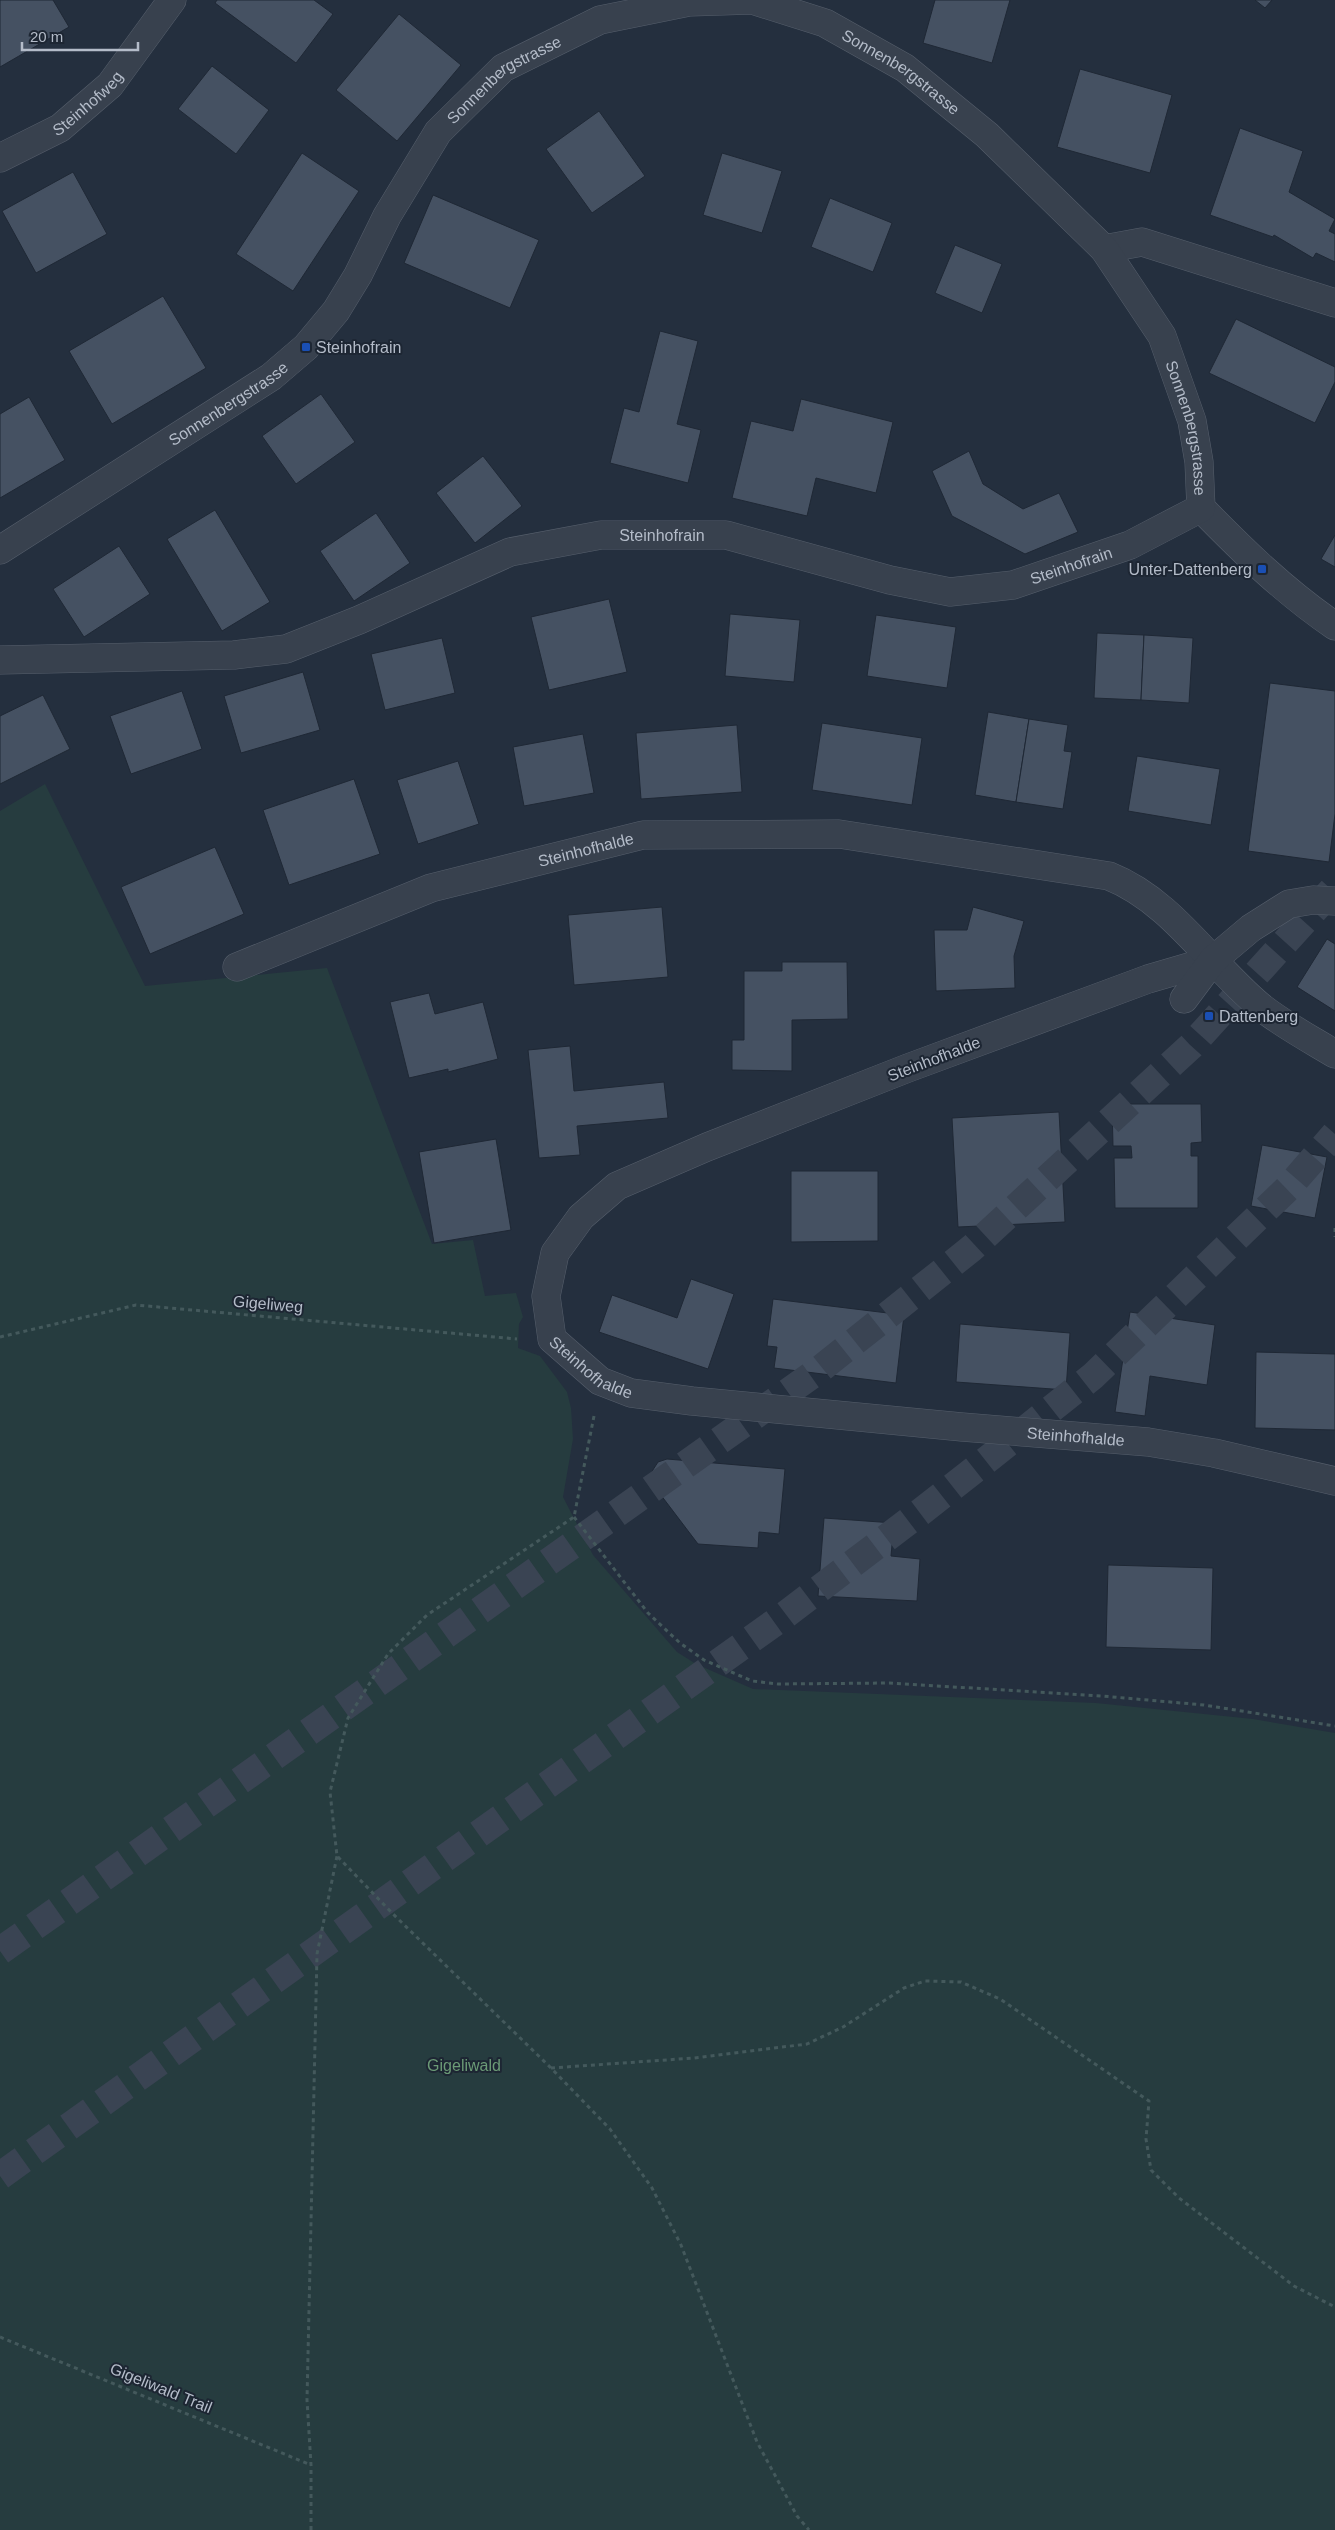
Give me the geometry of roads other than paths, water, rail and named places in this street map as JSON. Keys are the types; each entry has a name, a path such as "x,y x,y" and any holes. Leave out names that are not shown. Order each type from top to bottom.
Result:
{"street":[{"name":"Steinhofweg","path":"0,158 60,128 110,85 172,0"},
{"name":"Sonnenbergstrasse","path":"0,550 271,377 306,347 336,311 387,216 438,132 503,68 600,20 689,2 752,0 824,24 912,74 987,135 1104,249 1162,336 1192,421 1199,462 1201,508 1262,569 1301,603 1335,626"},
{"path":"1104,249 1142,242 1335,303"},
{"name":"Steinhofrain","path":"0,660 234,655 286,649 359,620 510,552 601,535 726,534 890,580 950,592 1013,585 1130,545 1201,508"},
{"name":"Steinhofhalde","path":"237,967 431,888 643,835 839,834 1109,876 1127,883 1155,904 1213,960"},
{"path":"1184,999 1213,960 1251,928 1290,904 1313,900 1335,901"},
{"path":"1213,960 1261,1006 1335,1054"},
{"name":"Steinhofhalde","path":"1213,960 1148,978 908,1068 706,1147 617,1186 581,1217 555,1254 546,1296 552,1339 600,1381 631,1393 692,1401 962,1427 1148,1442 1214,1452 1335,1481"}],"tunnel":[{"path":"0,1951 819,1370 972,1248 1191,1046 1335,887"},
{"path":"0,2176 781,1618 922,1511 1093,1376 1288,1188 1335,1134"}],"place":[{"name":"Steinhofrain","path":"306,347"},
{"name":"Unter-Dattenberg","path":"1262,569"},
{"name":"Dattenberg","path":"1209,1016"}],"park label":[{"name":"Gigeliwald","path":"464,2065"}]}
